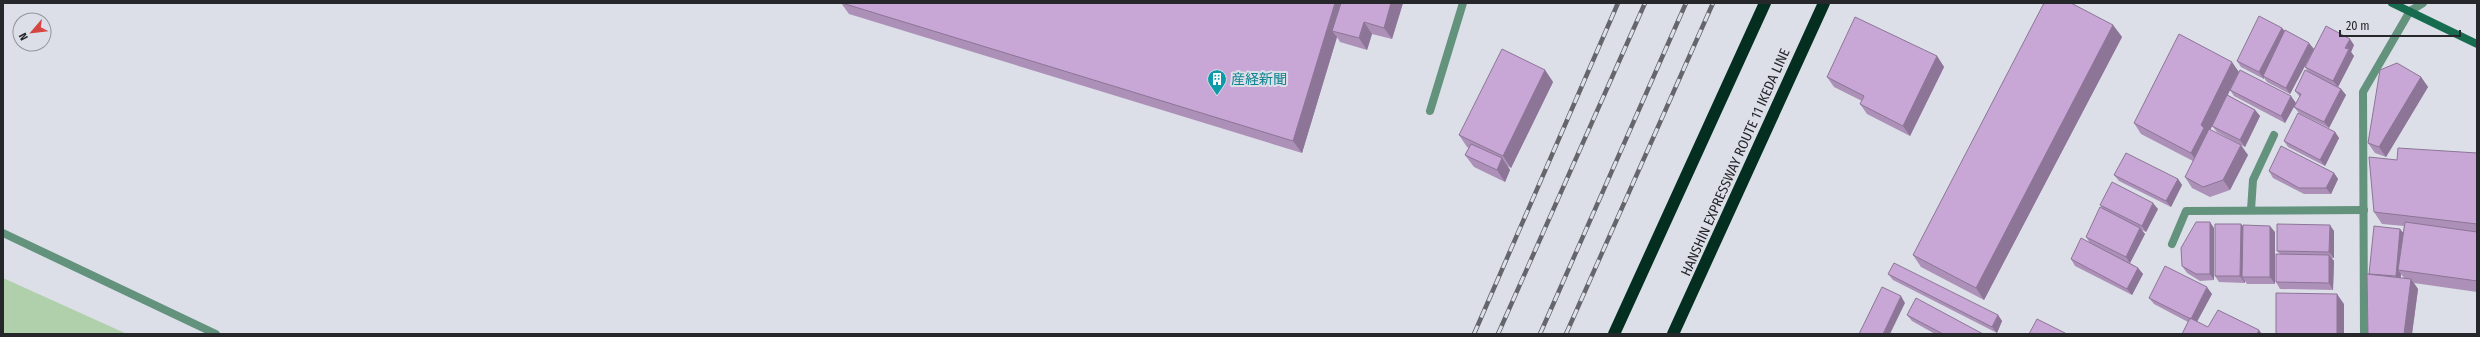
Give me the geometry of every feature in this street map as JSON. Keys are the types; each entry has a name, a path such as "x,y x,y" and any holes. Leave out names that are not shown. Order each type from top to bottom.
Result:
{"highway":[{"path":"1614,334 1764,3"},
{"name":"HANSHIN EXPRESSWAY ROUTE 11 IKEDA LINE","path":"1673,334 1824,3"}],"street":[{"path":"1430,111 1463,3"},
{"path":"2364,334 2364,92 2410,12 2423,3"},
{"path":"2395,4 2477,44"},
{"path":"2251,210 2253,180 2274,135"},
{"path":"2172,244 2186,211 2364,210"},
{"path":"3,233 216,334"}],"green space":[{"path":"3,278 127,334 3,334"}],"building":[{"name":"産経新聞","path":"842,3 1335,3 1293,141"},
{"path":"1341,3 1391,3 1384,28 1364,22 1359,38 1332,31"},
{"path":"2044,3 2071,3 2113,25 1976,288 1913,255"},
{"path":"2259,16 2282,28 2259,72 2237,61"},
{"path":"1855,17 1937,56 1903,126 1860,104 1864,96 1827,77"},
{"path":"2326,26 2350,39 2345,48 2349,49 2333,81 2305,67"},
{"path":"2285,30 2309,43 2286,88 2263,76"},
{"path":"2179,34 2232,62 2201,125 2204,128 2191,153 2134,123"},
{"path":"1502,49 1545,70 1503,156 1459,135"},
{"path":"2397,63 2421,77 2379,147 2368,143 2380,70"},
{"path":"2240,70 2291,96 2281,116 2230,90"},
{"path":"2305,70 2341,89 2324,122 2294,107 2301,94 2295,91"},
{"path":"2227,95 2255,110 2240,140 2212,126"},
{"path":"2298,113 2335,132 2320,160 2284,141"},
{"path":"2209,129 2241,145 2223,180 2203,187 2185,177"},
{"path":"1471,144 1502,158 1497,170 1465,155"},
{"path":"2281,146 2334,173 2326,188 2299,188 2269,171"},
{"path":"2398,148 2477,153 2477,224 2374,212 2369,157 2397,160"},
{"path":"2126,153 2178,179 2166,201 2114,175"},
{"path":"2112,182 2153,203 2142,226 2100,205"},
{"path":"2100,207 2140,228 2126,257 2086,237"},
{"path":"2196,222 2210,222 2210,274 2196,274 2182,266 2181,248"},
{"path":"2405,222 2477,232 2477,281 2398,270"},
{"path":"2215,224 2241,224 2240,276 2215,276"},
{"path":"2277,224 2330,225 2329,252 2277,251"},
{"path":"2243,225 2270,226 2270,277 2242,277"},
{"path":"2374,226 2400,229 2396,276 2369,274"},
{"path":"2081,238 2138,268 2127,289 2071,259"},
{"path":"2276,254 2329,255 2329,283 2276,282"},
{"path":"1894,263 1998,315 1992,327 1888,274"},
{"path":"2165,266 2207,287 2191,319 2149,298"},
{"path":"2367,274 2411,279 2404,334 2368,334"},
{"path":"1882,287 1901,296 1883,334 1859,334"},
{"path":"2276,293 2337,294 2337,334 2276,334"},
{"path":"1916,298 1983,334 1943,334 1907,315"},
{"path":"2218,310 2259,330 2257,334 2182,334 2190,318 2208,327"},
{"path":"2037,319 2067,334 2029,334"}],"railway":[{"path":"1474,334 1618,3"},
{"path":"1498,334 1645,3"},
{"path":"1540,334 1686,3"},
{"path":"1566,334 1713,3"}],"place":[{"name":"産経新聞","path":"1217,96"}]}
